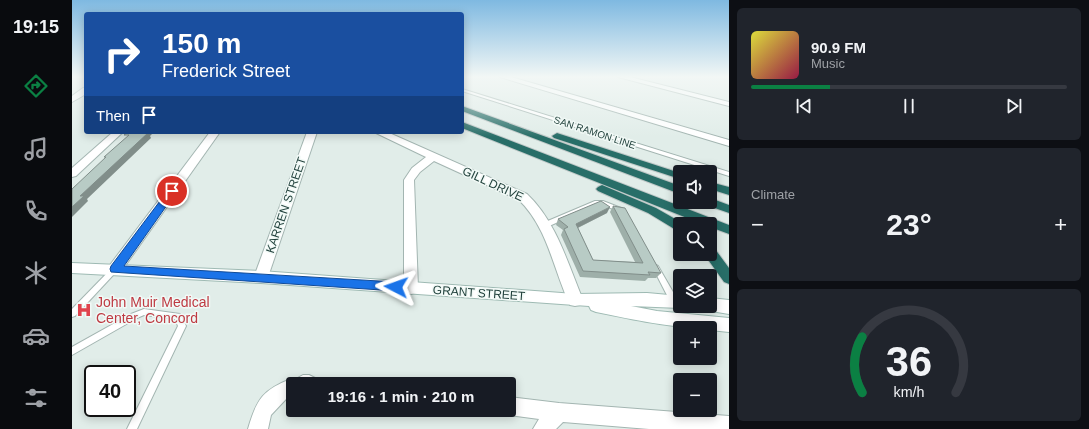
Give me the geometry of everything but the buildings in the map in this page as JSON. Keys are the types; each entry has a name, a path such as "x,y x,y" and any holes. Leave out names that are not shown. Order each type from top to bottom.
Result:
{"highway":[{"path":"464,108 476,108 673,174"},
{"path":"464,109 673,187"},
{"path":"464,126 729,230"},
{"path":"464,132 642,206 673,222"},
{"path":"717,187 729,191"},
{"path":"717,205 729,209"},
{"path":"716,261 729,278"}],"street":[{"path":"572,97 729,143"},
{"path":"701,97 729,104"},
{"path":"72,174 116,134"},
{"path":"115,269 214,134"},
{"name":"KARREN STREET","path":"261,277 311,134"},
{"name":"GILL DRIVE","path":"383,134 531,202 545,225 575,300"},
{"path":"411,288 409,180 416,170 433,157"},
{"name":"GRANT STREET","path":"72,268 261,277 575,300 647,299 673,302"},
{"name":"GRANT STREET","path":"575,300 657,318 729,325"},
{"path":"717,306 729,307"},
{"path":"258,429 263,410 281,392 286,390"},
{"path":"516,407 559,412 729,426"},
{"path":"543,429 559,412"}],"lane":[{"name":"SAN RAMON LINE","path":"484,97 729,174"},
{"path":"545,225 595,203 603,203 625,212"},
{"path":"653,261 673,295"},
{"path":"72,314 115,269"},
{"path":"72,351 134,316 144,312 177,316 182,326 132,429"}],"place":[{"name":"John Muir Medical Center, Concord","path":"84,310"}],"route":[{"path":"172,191 115,269 261,277 396,287"}]}
